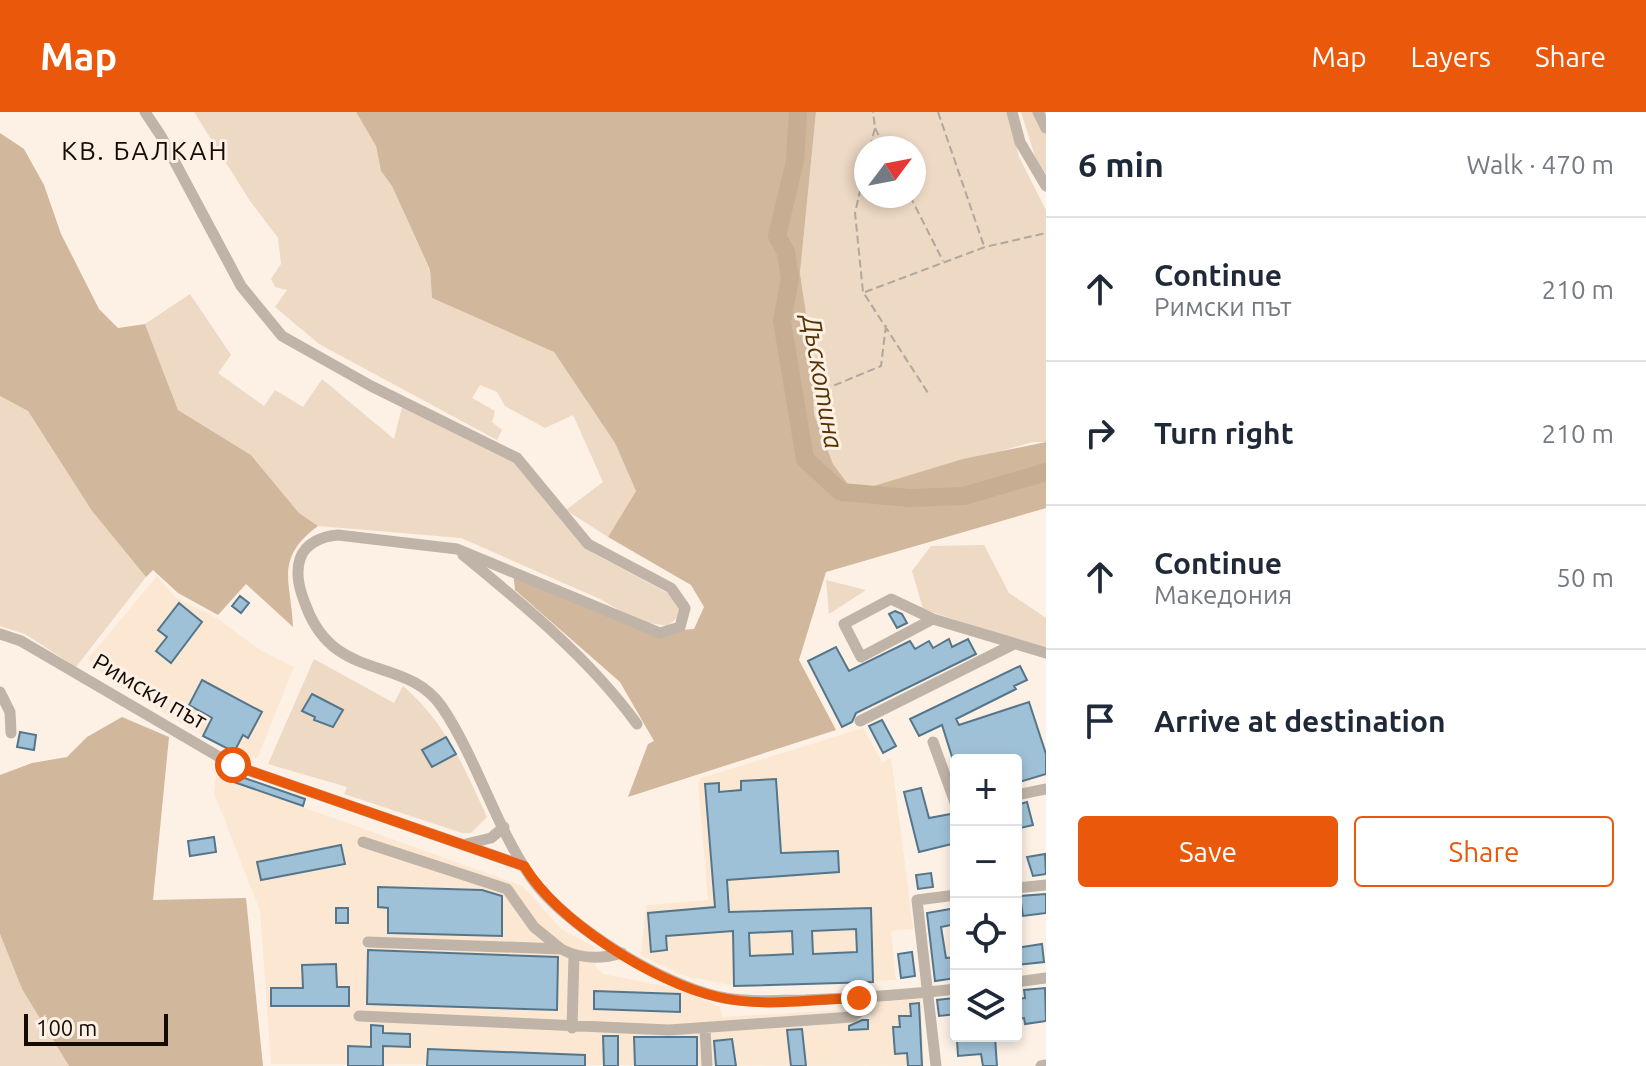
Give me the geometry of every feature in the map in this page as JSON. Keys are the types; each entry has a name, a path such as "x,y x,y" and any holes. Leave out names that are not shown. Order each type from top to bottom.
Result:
{"street":[{"path":"145,112 241,286 282,336 371,386 517,458 588,544 671,588 685,608 685,618 671,632 649,631 535,579 457,549 325,536 301,554 297,570 300,591 309,615 333,649 344,657 415,683 440,705 524,866 565,916 622,953 717,997 783,1000 859,998 950,990"},
{"path":"1012,112 1020,142 1046,186"},
{"path":"1038,112 1046,128"},
{"path":"457,549 522,604 621,702 637,724"},
{"path":"933,619 861,657 844,624 891,599 933,619 1046,653"},
{"name":"Римски път","path":"0,634 21,641 233,765 524,866"},
{"path":"860,721 1014,644"},
{"path":"0,692 10,712 11,733"},
{"path":"933,742 950,789"},
{"path":"1022,794 1046,789"},
{"path":"461,844 484,842 504,827"},
{"path":"363,842 507,889 534,927 574,956 608,957 622,953"},
{"path":"1022,887 1046,885"},
{"path":"936,1066 917,900 950,896"},
{"path":"368,942 561,949"},
{"path":"572,1028 574,956"},
{"path":"1022,981 1046,978"},
{"path":"359,1016 572,1028 705,1029 852,1017 860,1011 859,998"},
{"path":"705,1029 707,1066"}],"path":[{"path":"873,112 879,136"},
{"path":"938,112 985,247"},
{"path":"873,136 875,128"},
{"path":"856,208 863,292 928,393"},
{"path":"916,208 944,262"},
{"path":"863,292 985,247 1046,233"},
{"path":"823,390 881,366 886,324"}],"shaded area":[{"path":"194,112 356,112 376,146 381,171 392,186 430,271 432,298 554,352 615,443 636,491 608,537 566,510 603,482 573,415 545,428 505,406 497,392 480,385 472,398 495,411 492,422 502,430 497,440 319,344 275,307 287,290 275,287 271,279 281,264 278,238 250,201"},
{"path":"356,112 816,112 800,273 812,354 814,414 833,464 854,492 963,459 1046,442 1046,508 826,572 799,660 836,730 628,797 648,744 654,741 620,682 515,590 513,572 655,632 694,629 704,607 691,585 608,537 636,491 615,443 554,352 432,298 430,270 392,186 381,171 376,146"},
{"path":"816,112 1008,112 1019,157 1046,210 1046,442 1033,442 854,492 833,464 814,414 812,354 800,273"},
{"path":"1021,112 1046,112 1046,174 1038,166"},
{"path":"0,133 24,149 44,185 61,234 99,309 118,328 145,324 178,410 251,455 299,513 318,526 304,538 290,560 288,583 293,627 246,584 218,615 178,593 153,570 146,577 92,511 28,411 0,396"},
{"path":"190,294 231,355 218,373 264,406 275,390 303,407 322,379 394,439 403,403 492,445 525,470 569,528 593,553 675,597 681,614 668,626 638,621 600,599 461,538 318,526 299,513 251,455 178,410 145,324"},
{"path":"0,396 28,411 92,511 146,577 76,667 25,634 0,626"},
{"path":"984,545 1009,593 1046,618 1046,649 923,609 912,571 931,546"},
{"path":"157,576 175,597 217,618 260,650 294,667 257,759 203,736 108,680 88,659"},
{"path":"826,580 866,590 829,614"},
{"path":"314,659 394,703 403,686 418,700 452,747 487,817 471,833 462,833 344,794 347,787 268,764"},
{"path":"122,717 169,737 153,900 246,898 263,1066 69,1066 22,989 0,934 0,775 32,763 67,757 87,737"},
{"path":"863,728 882,762 891,758 905,863 913,929 891,931 896,980 734,986 681,975 641,955 646,905 708,900 698,784 701,778"},
{"path":"216,776 523,886 561,929 595,947 595,966 603,974 681,989 720,1007 722,1017 844,1010 846,1021 871,1019 870,1010 878,1002 921,999 924,1066 271,1064 260,911 214,793"},
{"path":"0,934 22,989 69,1066 0,1066"}],"building":[{"path":"240,596 249,603 241,613 232,606"},
{"path":"179,603 202,622 171,663 156,651 167,637 158,630"},
{"path":"895,611 902,614 907,623 897,628 889,614"},
{"path":"949,639 952,647 968,639 976,654 856,713 852,722 842,727 808,661 836,647 849,671 910,641 915,649 929,641 933,648"},
{"path":"1020,666 1027,680 1014,686 1016,689 956,719 959,725 1029,702 1046,754 1046,774 1022,781 1022,754 951,754 942,725 919,736 910,719"},
{"path":"202,680 262,712 248,738 243,735 234,752 203,736 212,718 189,705"},
{"path":"312,694 343,710 333,727 314,720 315,717 302,711"},
{"path":"882,720 896,746 883,753 869,726"},
{"path":"20,732 36,735 34,750 17,747"},
{"path":"446,737 456,754 432,767 422,750"},
{"path":"233,774 305,799 303,806 231,781"},
{"path":"776,779 781,853 838,851 839,872 727,880 729,912 871,908 873,982 734,986 733,931 666,936 667,950 651,952 648,913 715,907 705,784 719,783 719,792 741,790 741,781","holes":["856,929 857,952 813,954 812,931","792,931 793,954 750,956 749,933"]},
{"path":"921,788 929,818 950,814 950,844 919,852 904,792"},
{"path":"1027,802 1033,825 1022,828 1022,803"},
{"path":"214,837 216,852 190,856 188,841"},
{"path":"341,845 345,864 261,880 257,862"},
{"path":"1045,854 1046,874 1033,876 1027,857"},
{"path":"931,873 933,887 918,889 916,875"},
{"path":"378,887 482,890 502,896 502,936 388,933 388,908 378,907"},
{"path":"1046,894 1046,913 1023,916 1022,896"},
{"path":"336,908 348,908 348,923 336,923"},
{"path":"950,909 950,925 941,927 946,958 950,958 950,979 935,981 927,913"},
{"path":"1042,944 1044,962 1022,964 1022,947"},
{"path":"368,950 558,957 557,1010 367,1004"},
{"path":"912,952 915,976 901,978 898,954"},
{"path":"336,964 337,987 349,987 349,1006 271,1006 271,988 303,988 302,965"},
{"path":"1045,988 1046,1021 1025,1024 1022,1018 1024,990"},
{"path":"594,991 680,994 680,1012 594,1009"},
{"path":"950,998 950,1015 939,1016 937,1000"},
{"path":"919,1003 922,1066 908,1066 907,1053 895,1054 893,1027 900,1027 899,1016 911,1016 910,1004"},
{"path":"868,1020 868,1029 849,1030 849,1026"},
{"path":"371,1025 383,1026 383,1033 410,1034 410,1047 383,1046 383,1066 348,1066 348,1046 371,1047"},
{"path":"802,1029 806,1066 791,1066 787,1030"},
{"path":"603,1036 618,1036 618,1066 604,1066"},
{"path":"634,1037 697,1037 697,1066 635,1066"},
{"path":"732,1039 736,1066 716,1066 714,1041"},
{"path":"957,1042 995,1042 997,1066 983,1066 981,1054 958,1056"},
{"path":"428,1049 585,1055 585,1066 427,1066"}],"waterway":[{"name":"Дъскотина","path":"798,112 795,161 777,236 786,252 790,278 782,321 805,459 841,492 910,498 964,496 1046,472"}],"district":[{"name":"КВ. БАЛКАН","path":"145,150"}],"route":[{"path":"233,765 524,866 539,889 575,924 673,980 717,997 769,1001 859,998"}]}
